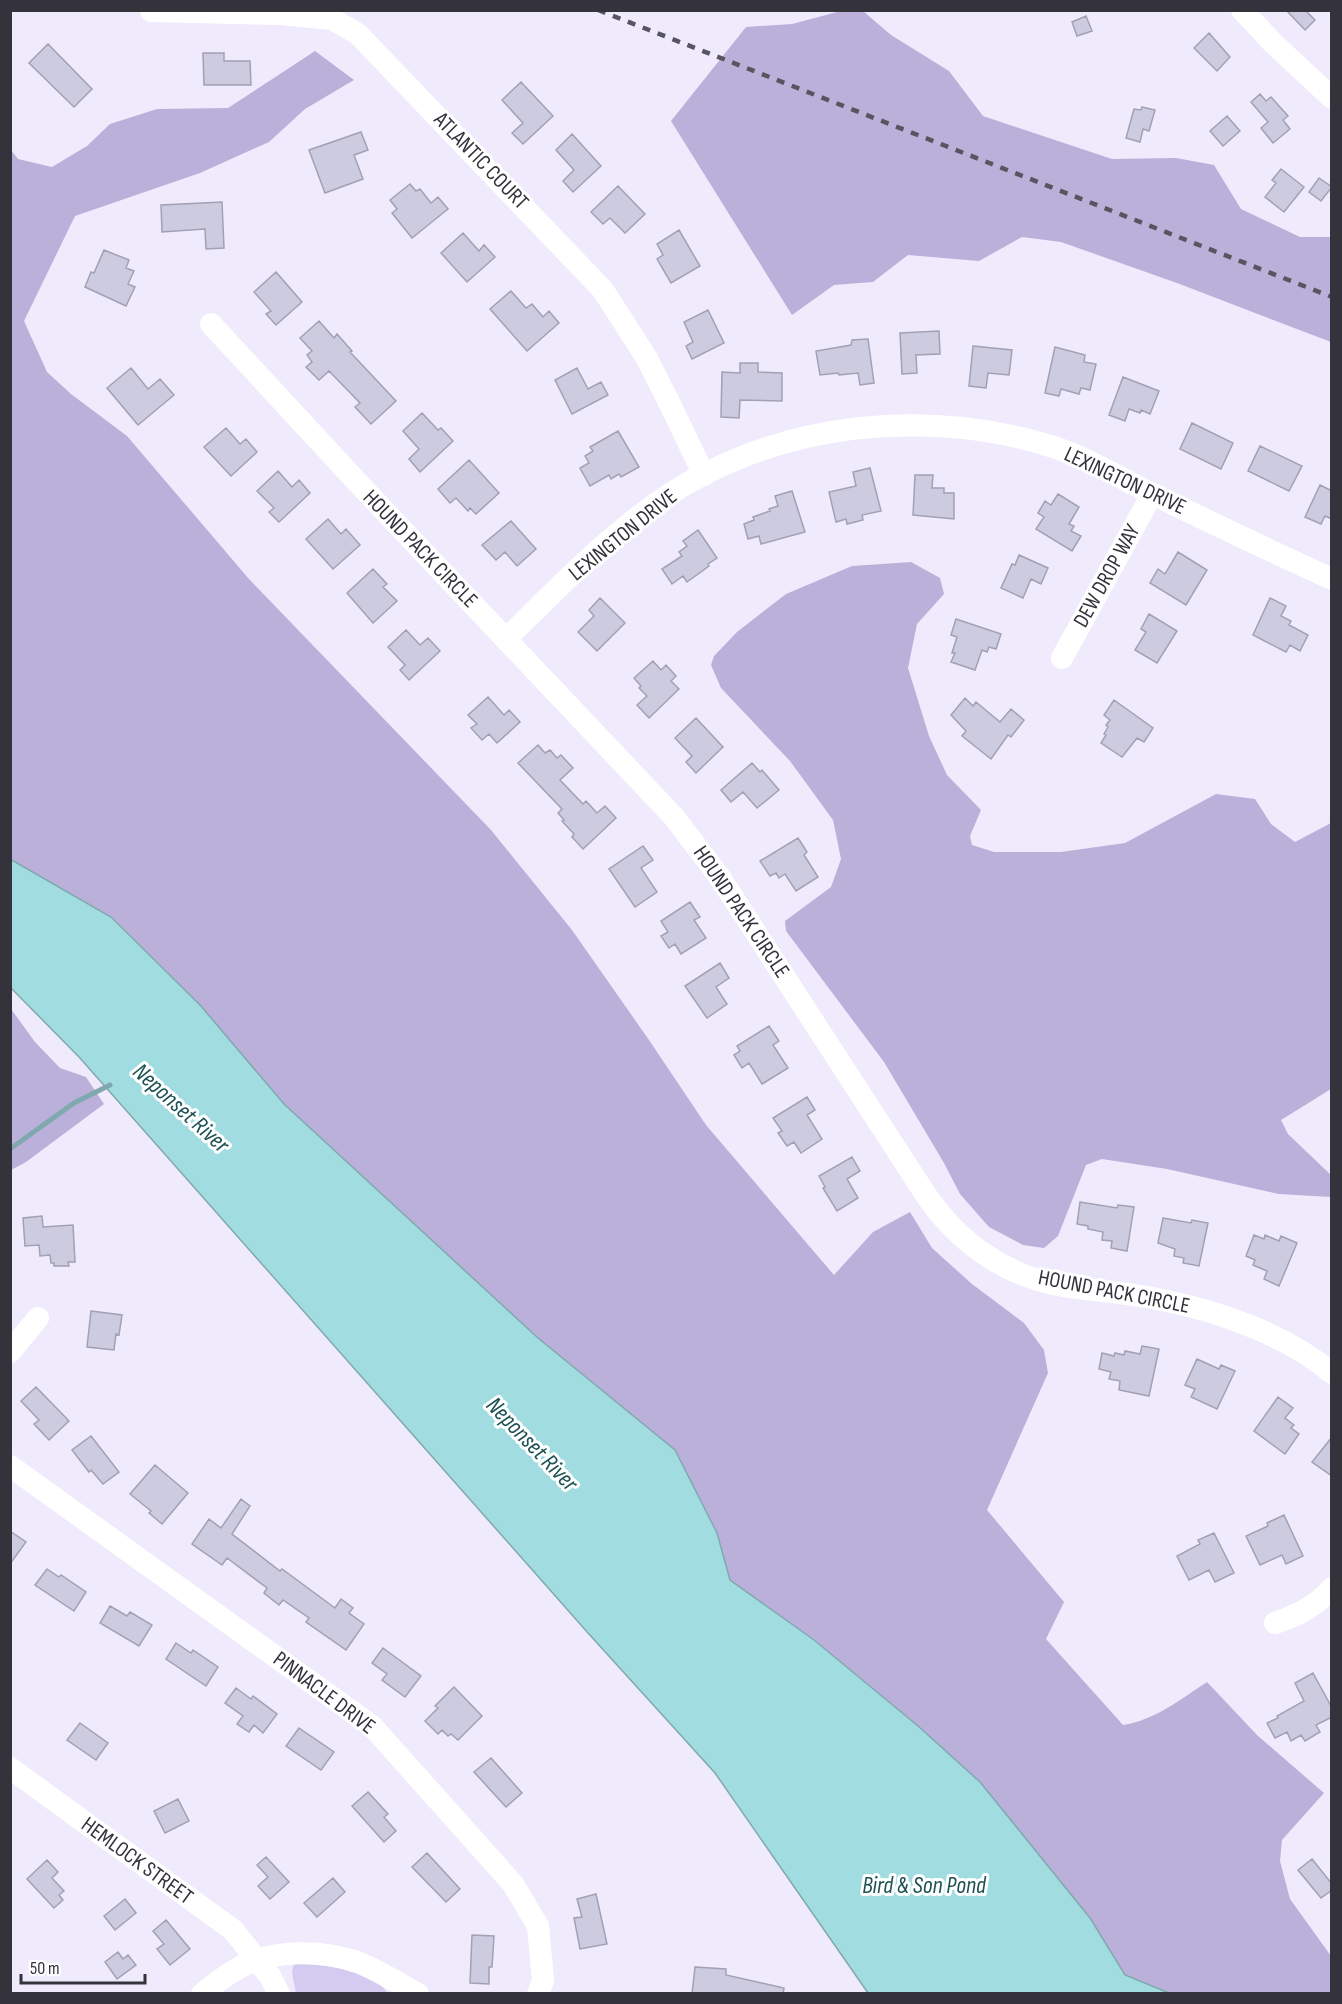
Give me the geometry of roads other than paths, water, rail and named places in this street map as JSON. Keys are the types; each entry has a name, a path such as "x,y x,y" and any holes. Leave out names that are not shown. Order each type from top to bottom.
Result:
{"street":[{"path":"1242,10 1273,43 1332,98"},
{"name":"ATLANTIC COURT","path":"151,11 281,14 332,19 358,34 603,290 646,357 704,475"},
{"name":"HOUND PACK CIRCLE","path":"211,324 359,484 645,785 695,843 719,876 924,1192 949,1225 964,1239 998,1263 1037,1280 1057,1285 1155,1298 1228,1317 1295,1349 1332,1373"},
{"name":"LEXINGTON DRIVE","path":"506,639 600,547 652,507 704,475 781,445 822,434 873,426 928,425 977,429 1067,452 1101,466 1152,494 1332,579"},
{"name":"DEW DROP WAY","path":"1062,658 1152,494"},
{"path":"10,1352 38,1318"},
{"name":"PINNACLE DRIVE","path":"10,1466 372,1726 513,1884 538,1926 543,1981 538,1994"},
{"path":"1275,1623 1304,1613 1332,1588"},
{"name":"HEMLOCK STREET","path":"10,1768 233,1930 270,1976 279,1994"},
{"path":"202,1994 234,1971 258,1960 282,1955 313,1953 355,1962 377,1971 418,1994"}],"water":[{"name":"Bird & Son Pond","path":"10,859 111,917 200,1005 284,1104 538,1338 675,1450 717,1533 730,1580 814,1640 918,1726 980,1782 1090,1918 1125,1975 1169,1993 868,1993 715,1773 588,1633 79,1057 11,988"}],"waterway":[{"path":"10,1149 74,1103 110,1085"}],"railway":[{"path":"598,10 1332,297"}],"water label":[{"name":"Neponset River","path":"181,1108"},
{"name":"Neponset River","path":"532,1444"}]}
